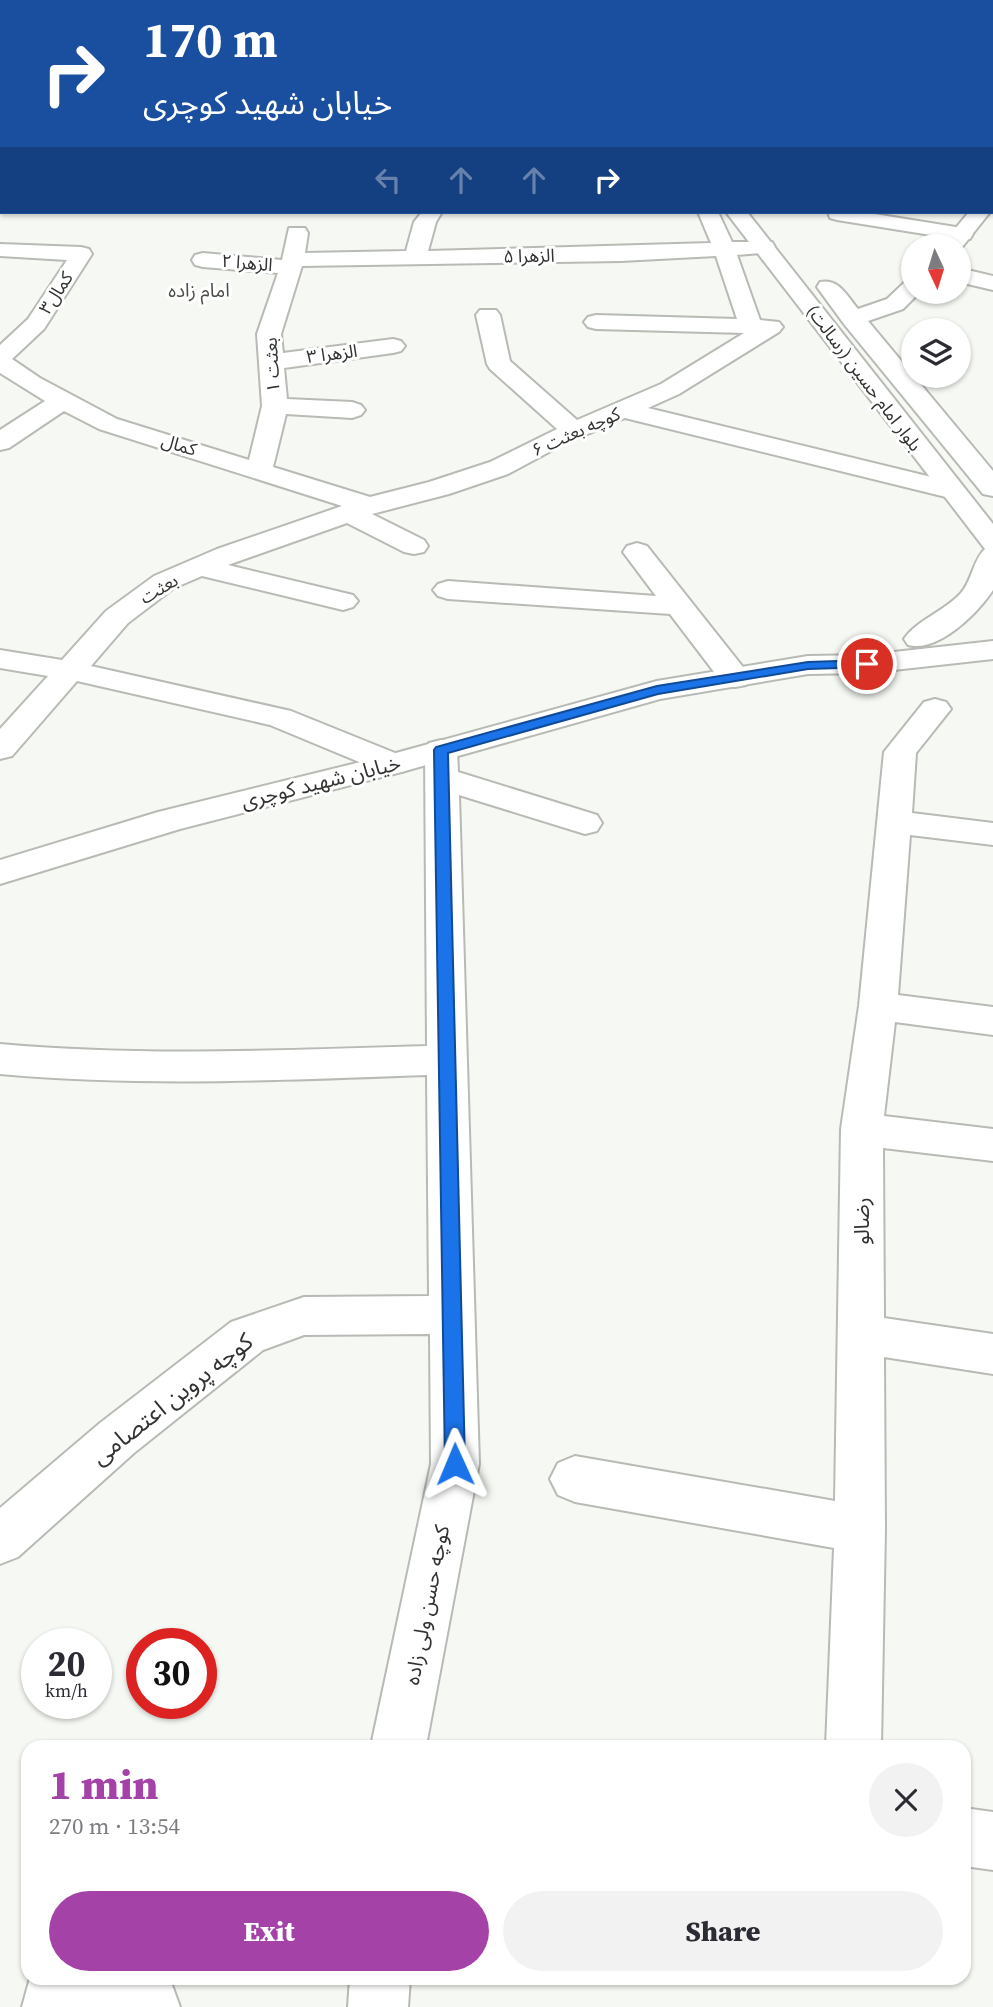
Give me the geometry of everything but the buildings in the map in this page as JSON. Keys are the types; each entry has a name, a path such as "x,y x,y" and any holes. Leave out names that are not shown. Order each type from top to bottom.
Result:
{"street":[{"path":"415,258 425,222 431,214"},
{"path":"596,322 761,327 709,214"},
{"name":"بلوار امام حسین (رسالت)","path":"738,214 993,543"},
{"path":"837,214 929,234"},
{"path":"961,234 978,214"},
{"name":"بعثت ۱","path":"259,471 275,406 269,334 292,264 297,233"},
{"name":"الزهرا ۵","path":"292,264 764,247"},
{"name":"کمال۳","path":"0,250 81,254 40,319 17,346 0,356"},
{"name":"الزهرا ۲","path":"203,260 292,264"},
{"name":"بلوار امام حسین (رسالت)","path":"813,268 852,319 993,488"},
{"path":"971,278 993,283"},
{"path":"852,319 895,304 901,298"},
{"path":"488,315 499,364 574,431"},
{"name":"کوچه بعثت ۶","path":"359,510 499,468 574,431 670,389 761,327"},
{"name":"الزهرا ۳","path":"271,362 393,346"},
{"name":"کمال","path":"0,362 108,424 259,471 359,510 414,546"},
{"path":"0,442 63,400"},
{"path":"275,406 352,410"},
{"path":"625,410 950,490"},
{"name":"بعثت","path":"0,748 117,617 164,582 359,510"},
{"path":"637,552 735,678"},
{"path":"919,639 962,612 987,580 993,556"},
{"path":"201,567 343,601"},
{"path":"448,590 679,606"},
{"name":"خیابان شهید کوچری","path":"808,665 855,648 993,628"},
{"name":"خیابان شهید کوچری","path":"0,872 170,820 393,764 441,764 657,690 808,665 867,664 993,650"},
{"path":"951,654 993,664"},
{"path":"0,659 68,670 280,718 393,764"},
{"name":"رضالو","path":"853,1740 860,1529 862,1129 878,1006 900,752 935,709"},
{"path":"441,764 585,823"},
{"name":"کوچه حسن ولی زاده","path":"399,1740 455,1464 441,764"},
{"path":"893,822 993,834"},
{"path":"878,1006 993,1021"},
{"path":"0,1059 65,1067 447,1060"},
{"path":"862,1129 993,1145"},
{"name":"کوچه پروین اعتصامی","path":"0,1540 117,1438 247,1336 304,1316 452,1315"},
{"path":"861,1334 993,1354"},
{"path":"575,1479 860,1529"},
{"path":"971,1838 993,1841"},
{"path":"52,2007 58,1985"},
{"path":"99,1985 150,2007"},
{"path":"378,2007 380,1985"}],"district":[{"name":"امام زاده","path":"199,290"}],"route":[{"path":"455,1464 441,750 657,690 808,665 867,664"}]}
